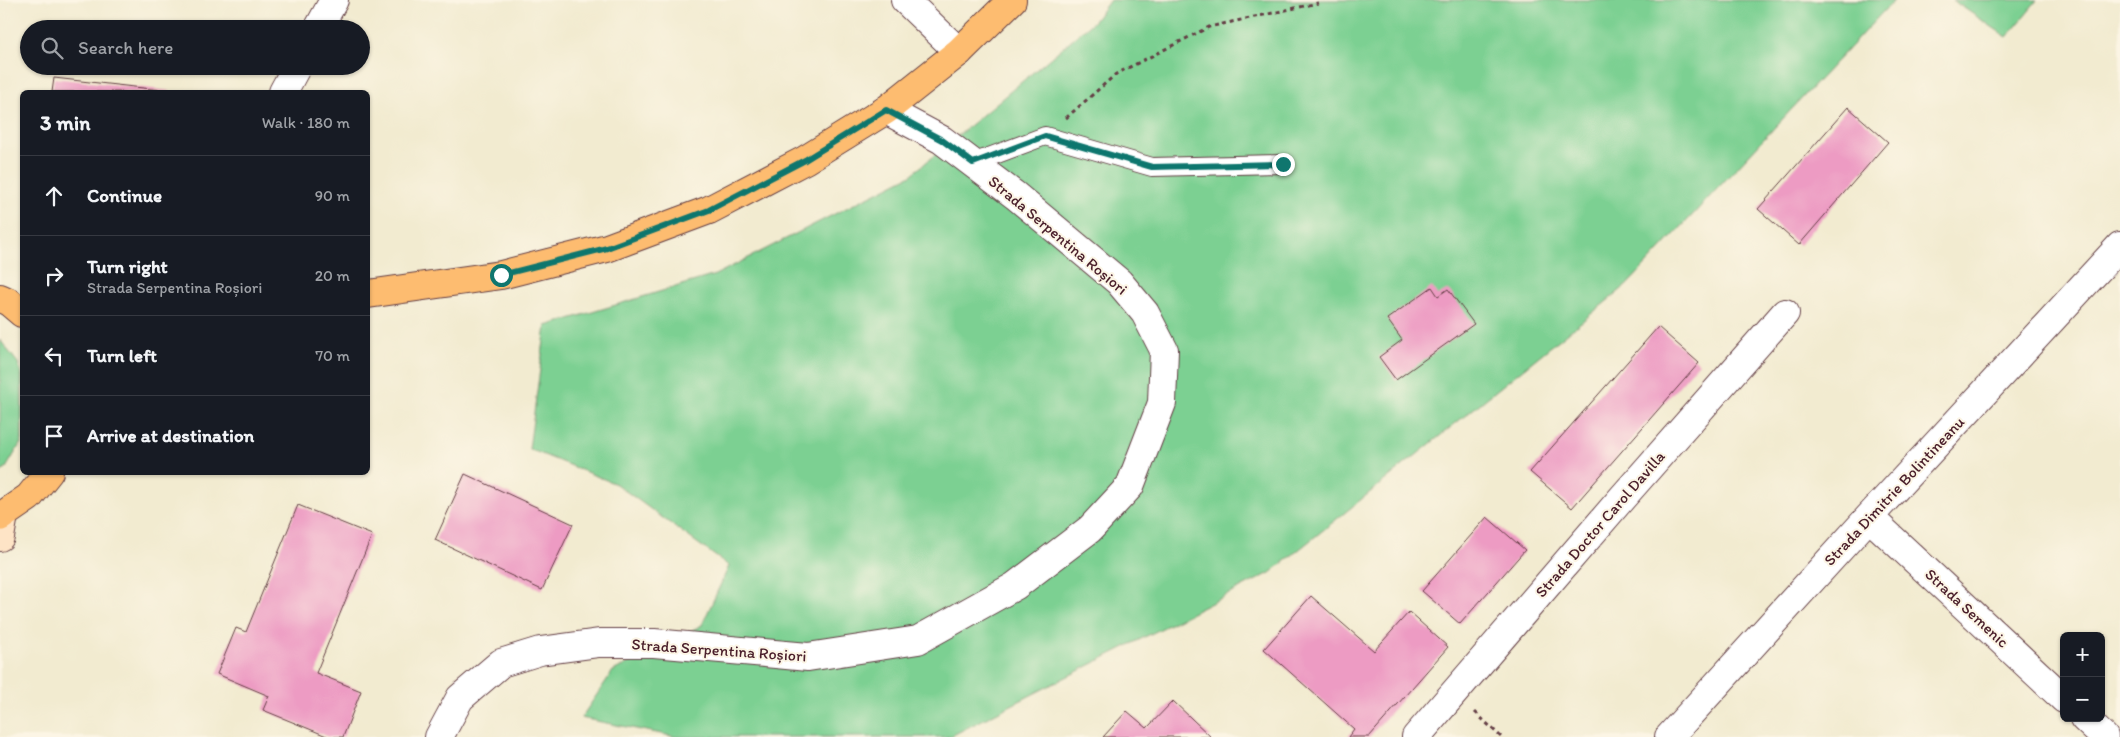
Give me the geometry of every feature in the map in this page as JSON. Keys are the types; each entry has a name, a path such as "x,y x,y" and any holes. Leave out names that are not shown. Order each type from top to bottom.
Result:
{"main road":[{"path":"370,294 501,275 607,248 709,210 805,160 886,110 959,52 1012,0"},
{"path":"1,523 29,497 47,475"}],"street":[{"path":"323,20 334,0"},
{"path":"905,0 959,52"},
{"path":"284,90 292,75"},
{"name":"Strada Serpentina Roșiori","path":"439,737 460,698 501,664 540,651 599,643 654,643 808,657 918,640 1015,586 1090,529 1130,486 1162,403 1164,350 1145,313 1119,282 1016,196 942,140 886,110"},
{"name":"Strada Dimitrie Bolintineanu","path":"1669,737 1870,516 2119,250"},
{"name":"Strada Doctor Carol Davilla","path":"1416,737 1622,498 1785,313"},
{"name":"Strada Semenic","path":"1870,516 2060,695"},
{"path":"2088,722 2104,737"}],"lane":[{"path":"973,163 1045,136 1152,167 1283,164"}],"path":[{"path":"1045,136 1116,74 1210,27 1318,3"},
{"path":"1454,693 1501,737"}],"green space":[{"path":"1110,0 1894,0 1627,285 1270,573 949,737 677,737 581,718 613,671 702,625 729,566 616,484 529,449 546,326 715,275 911,175 1094,21"},
{"path":"1952,0 2038,0 2007,37"},
{"path":"0,340 18,363 20,369 20,444 6,468 0,473"}],"building":[{"path":"54,78 161,90 52,90"},
{"path":"1848,107 1888,142 1799,245 1758,209"},
{"path":"1432,287 1438,296 1448,289 1474,324 1396,380 1379,357 1402,340 1387,319"},
{"path":"1658,327 1699,363 1572,508 1530,472"},
{"path":"465,474 573,524 542,590 435,540"},
{"path":"298,505 372,535 316,673 361,691 343,737 329,737 263,710 269,696 217,674 236,628 246,632"},
{"path":"1487,517 1525,550 1460,624 1422,591"},
{"path":"1311,596 1374,651 1409,612 1448,647 1369,737 1348,737 1354,729 1264,649"},
{"path":"1173,701 1211,737 1103,737 1127,711 1147,728"}],"route":[{"path":"501,275 607,248 709,210 805,160 886,110 942,140 973,163 1045,136 1152,167 1283,164"}]}
